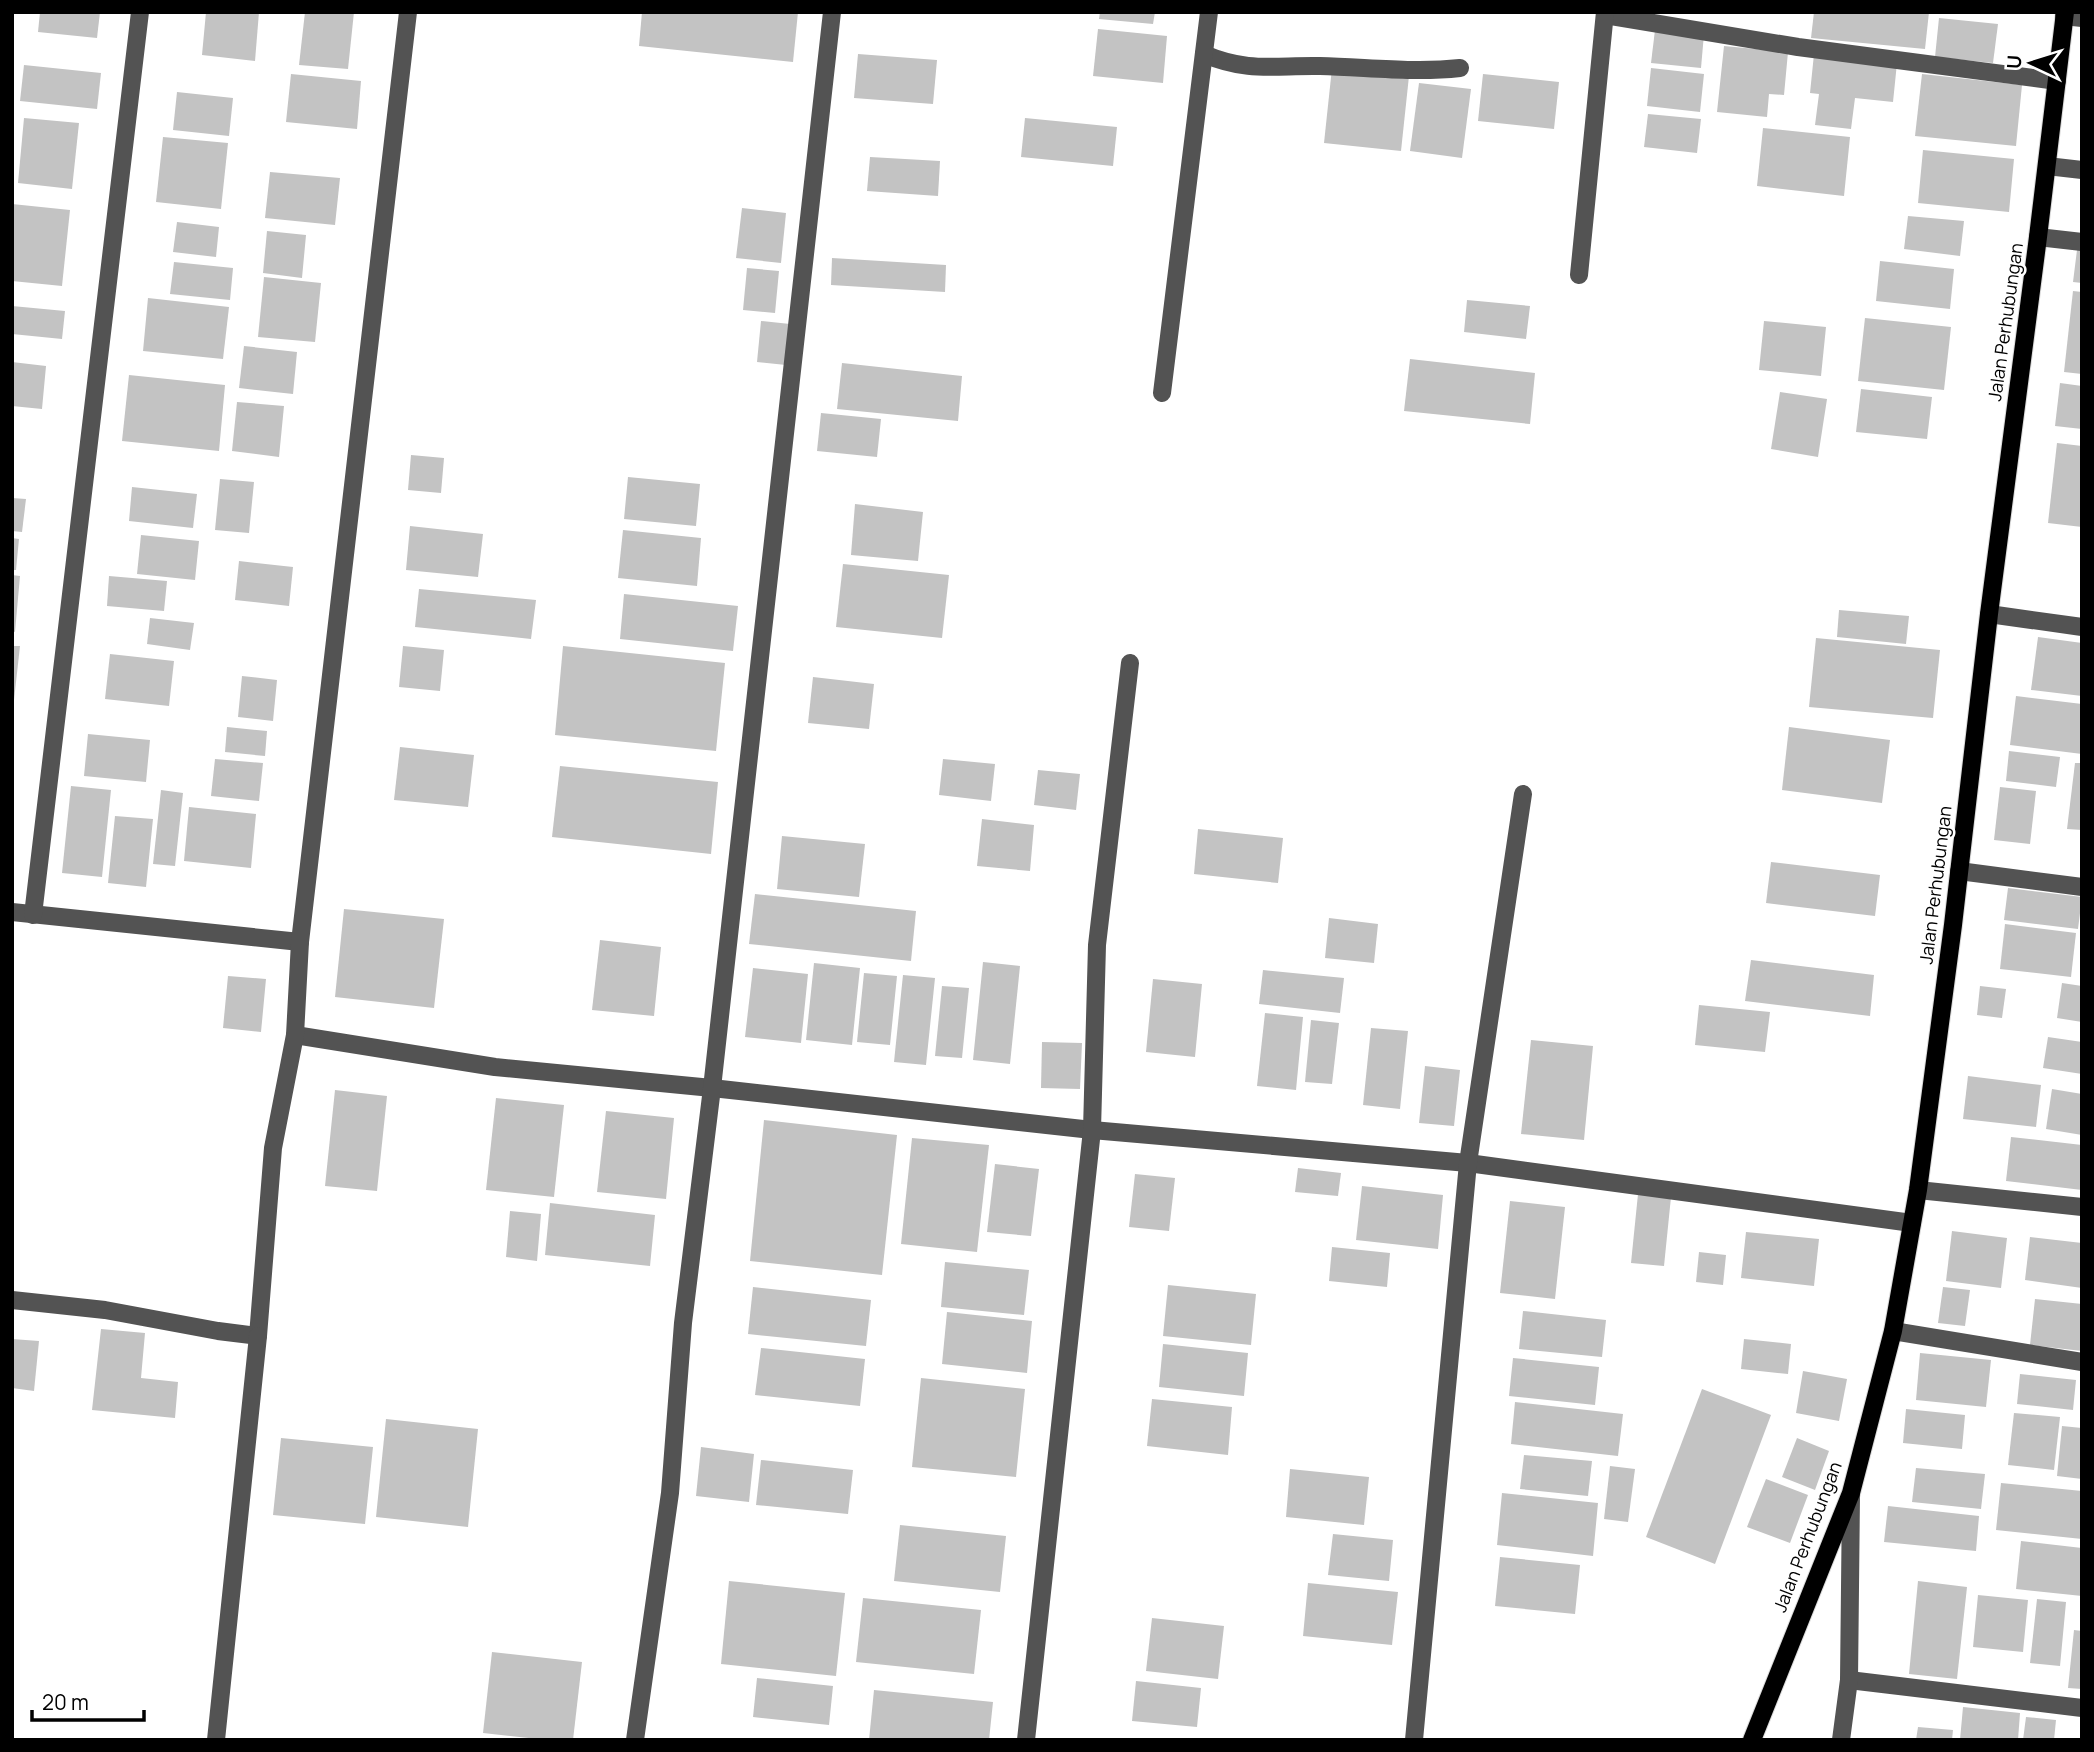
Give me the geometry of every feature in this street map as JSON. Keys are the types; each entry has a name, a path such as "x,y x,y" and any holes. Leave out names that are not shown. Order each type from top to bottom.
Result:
{"main road":[{"name":"Jalan Perhubungan","path":"1752,1740 1851,1493 1893,1331 1918,1190 2057,81 2070,15"}],"street":[{"path":"33,915 140,12"},
{"path":"216,1740 273,1148 295,1035 300,942 408,12"},
{"path":"635,1740 670,1493 683,1322 712,1087 832,12"},
{"path":"1162,393 1209,12"},
{"path":"1579,275 1605,14 1798,47 2057,81"},
{"path":"1204,54 1225,63 1247,67 1317,66 1432,71 1460,68"},
{"path":"2047,166 2082,170"},
{"path":"2038,237 2082,242"},
{"path":"1989,614 2082,627"},
{"path":"1026,1740 1092,1130 1097,945 1130,663"},
{"path":"1414,1740 1468,1163 1523,794"},
{"path":"1959,871 2082,887"},
{"path":"12,912 300,942"},
{"path":"295,1035 386,1052 495,1067 712,1087 1092,1130 1468,1163 1912,1223"},
{"path":"1918,1190 2082,1208"},
{"path":"12,1300 105,1310 257,1336"},
{"path":"1893,1331 2082,1362"},
{"path":"1841,1740 1849,1680 1851,1493"},
{"path":"1849,1680 2082,1708"}],"building":[{"path":"40,12 100,12 97,38 38,32"},
{"path":"206,12 259,12 255,61 202,55"},
{"path":"305,12 354,12 348,69 299,65"},
{"path":"642,12 798,12 793,62 639,46"},
{"path":"1100,12 1155,12 1153,24 1099,19"},
{"path":"1814,12 1929,12 1925,49 1811,38"},
{"path":"1939,18 1998,24 1993,63 1935,57"},
{"path":"1098,29 1167,36 1163,83 1093,76"},
{"path":"1655,30 1704,34 1701,68 1651,63"},
{"path":"1724,46 1788,52 1784,95 1769,94 1767,117 1717,112"},
{"path":"858,54 937,60 933,104 854,98"},
{"path":"1814,54 1897,63 1893,102 1855,98 1851,129 1815,125 1819,94 1810,93"},
{"path":"24,65 101,73 97,109 20,101"},
{"path":"1332,68 1409,76 1401,151 1324,143"},
{"path":"1651,68 1704,74 1700,112 1647,106"},
{"path":"291,74 361,81 357,129 286,122"},
{"path":"1483,74 1559,82 1554,129 1478,121"},
{"path":"1922,74 2022,85 2016,146 1915,136"},
{"path":"1419,83 1471,89 1462,158 1410,151"},
{"path":"177,92 233,98 229,136 173,130"},
{"path":"1648,114 1701,119 1697,153 1644,147"},
{"path":"24,118 79,123 72,189 18,183"},
{"path":"1025,118 1117,127 1113,166 1021,157"},
{"path":"1763,128 1850,137 1844,196 1757,186"},
{"path":"163,137 228,143 221,209 156,202"},
{"path":"1923,150 2014,159 2009,212 1918,203"},
{"path":"870,157 940,161 938,196 867,191"},
{"path":"270,172 340,178 335,225 265,218"},
{"path":"12,204 70,210 62,286 12,281"},
{"path":"742,208 786,213 781,263 736,258"},
{"path":"1908,216 1964,221 1960,256 1904,249"},
{"path":"177,222 219,227 216,257 173,252"},
{"path":"267,231 306,235 302,278 263,273"},
{"path":"2078,242 2082,243 2082,283 2073,282"},
{"path":"832,258 946,265 945,292 831,285"},
{"path":"1880,261 1954,269 1950,309 1876,301"},
{"path":"174,262 233,268 230,300 170,294"},
{"path":"747,268 779,271 775,313 743,310"},
{"path":"264,277 321,283 315,342 258,337"},
{"path":"2073,291 2082,292 2082,374 2064,372"},
{"path":"148,298 229,307 223,359 143,351"},
{"path":"1467,300 1530,306 1526,339 1464,332"},
{"path":"12,306 65,311 62,339 12,334"},
{"path":"1865,318 1951,327 1944,390 1858,381"},
{"path":"761,321 790,324 786,365 757,362"},
{"path":"1764,321 1826,327 1821,376 1759,370"},
{"path":"244,346 297,352 293,394 239,388"},
{"path":"1410,359 1535,373 1530,424 1404,411"},
{"path":"12,362 46,366 42,409 12,406"},
{"path":"842,363 962,376 958,421 837,409"},
{"path":"129,375 225,385 219,451 122,441"},
{"path":"2060,383 2082,386 2082,429 2055,426"},
{"path":"1861,389 1932,397 1927,439 1856,432"},
{"path":"1780,392 1827,399 1818,457 1771,449"},
{"path":"237,402 284,406 279,457 232,451"},
{"path":"821,413 881,419 877,457 817,451"},
{"path":"2057,443 2082,446 2082,527 2048,523"},
{"path":"411,455 444,458 441,493 408,490"},
{"path":"628,477 700,484 696,526 624,519"},
{"path":"220,479 254,482 249,533 215,530"},
{"path":"132,487 197,494 193,528 129,521"},
{"path":"12,498 26,499 22,532 12,531"},
{"path":"855,504 923,512 918,561 851,555"},
{"path":"410,526 483,534 478,577 406,570"},
{"path":"623,530 701,538 697,586 618,578"},
{"path":"141,535 199,541 195,580 137,574"},
{"path":"12,538 19,539 16,570 12,570"},
{"path":"239,561 293,567 289,606 235,600"},
{"path":"843,564 949,575 942,638 836,627"},
{"path":"12,575 20,576 15,632 12,631"},
{"path":"109,576 167,581 164,611 107,606"},
{"path":"419,589 536,600 531,639 415,627"},
{"path":"624,594 738,606 733,651 620,639"},
{"path":"1839,610 1909,616 1906,644 1837,637"},
{"path":"150,618 194,623 190,650 147,644"},
{"path":"2038,637 2082,643 2082,696 2031,690"},
{"path":"1816,638 1940,650 1933,718 1809,707"},
{"path":"12,646 20,646 14,700 12,699"},
{"path":"403,646 444,650 440,691 399,687"},
{"path":"563,646 725,663 716,751 555,735"},
{"path":"110,654 174,661 169,706 105,699"},
{"path":"242,676 277,680 273,721 238,717"},
{"path":"813,677 874,684 869,729 808,723"},
{"path":"2016,696 2082,704 2082,754 2010,745"},
{"path":"227,727 267,731 265,756 225,752"},
{"path":"1789,727 1890,740 1882,803 1782,790"},
{"path":"88,734 150,740 146,782 84,776"},
{"path":"400,747 474,755 468,807 394,800"},
{"path":"2009,751 2060,757 2056,787 2006,781"},
{"path":"215,759 263,763 259,801 211,796"},
{"path":"943,759 995,764 991,801 939,795"},
{"path":"2075,763 2082,763 2082,830 2067,829"},
{"path":"560,766 718,782 711,854 552,837"},
{"path":"1038,770 1080,774 1076,810 1034,805"},
{"path":"71,786 111,790 102,877 62,873"},
{"path":"2000,787 2036,791 2030,844 1994,840"},
{"path":"161,790 183,793 175,866 153,864"},
{"path":"189,807 256,814 251,868 184,861"},
{"path":"115,816 153,819 146,887 108,883"},
{"path":"982,819 1034,825 1030,871 977,866"},
{"path":"1198,829 1283,838 1278,883 1194,874"},
{"path":"782,836 865,844 859,897 777,889"},
{"path":"1771,862 1880,875 1875,916 1766,903"},
{"path":"2008,888 2082,897 2078,929 2004,920"},
{"path":"755,894 916,911 911,961 749,944"},
{"path":"344,909 444,919 434,1008 335,997"},
{"path":"1329,918 1378,924 1374,963 1325,958"},
{"path":"2005,924 2076,933 2071,977 2000,969"},
{"path":"600,940 661,947 654,1016 592,1010"},
{"path":"1751,960 1874,975 1870,1016 1745,1001"},
{"path":"983,962 1020,966 1010,1064 973,1060"},
{"path":"814,963 860,968 852,1045 806,1040"},
{"path":"753,968 808,974 801,1043 745,1037"},
{"path":"1263,970 1344,978 1340,1013 1259,1004"},
{"path":"864,973 897,976 890,1045 857,1042"},
{"path":"903,975 935,978 926,1065 894,1062"},
{"path":"228,976 266,979 261,1032 223,1028"},
{"path":"1153,979 1202,984 1195,1057 1146,1052"},
{"path":"2062,983 2082,986 2082,1022 2057,1018"},
{"path":"942,986 969,988 962,1058 935,1056"},
{"path":"1980,986 2006,989 2002,1018 1977,1015"},
{"path":"1699,1005 1770,1012 1765,1052 1695,1045"},
{"path":"1265,1013 1303,1017 1296,1090 1257,1086"},
{"path":"1311,1020 1339,1023 1332,1084 1305,1082"},
{"path":"1371,1028 1408,1031 1400,1109 1363,1105"},
{"path":"2048,1037 2082,1042 2082,1074 2043,1068"},
{"path":"1531,1040 1593,1046 1584,1140 1521,1134"},
{"path":"1042,1042 1082,1043 1080,1089 1041,1088"},
{"path":"1425,1066 1460,1070 1454,1126 1419,1123"},
{"path":"1968,1076 2041,1085 2036,1127 1963,1119"},
{"path":"2052,1089 2082,1094 2082,1135 2046,1129"},
{"path":"335,1090 387,1096 377,1191 325,1186"},
{"path":"496,1098 564,1105 554,1197 486,1190"},
{"path":"606,1111 674,1118 666,1199 597,1192"},
{"path":"764,1120 897,1135 882,1275 750,1261"},
{"path":"2011,1137 2082,1145 2082,1190 2006,1181"},
{"path":"912,1138 989,1145 977,1252 901,1244"},
{"path":"995,1164 1039,1169 1031,1236 987,1232"},
{"path":"1298,1168 1341,1173 1338,1196 1295,1192"},
{"path":"1135,1174 1175,1178 1169,1231 1129,1227"},
{"path":"1362,1186 1443,1195 1438,1249 1356,1240"},
{"path":"1638,1194 1671,1197 1664,1266 1631,1263"},
{"path":"1510,1201 1565,1207 1555,1299 1500,1293"},
{"path":"550,1203 655,1215 650,1266 545,1255"},
{"path":"510,1211 541,1214 537,1261 506,1257"},
{"path":"1952,1231 2007,1238 2001,1288 1946,1281"},
{"path":"1746,1232 1819,1239 1814,1286 1741,1278"},
{"path":"2030,1237 2082,1243 2082,1288 2025,1280"},
{"path":"1332,1247 1390,1253 1387,1287 1329,1281"},
{"path":"1699,1252 1726,1255 1723,1285 1696,1282"},
{"path":"945,1262 1029,1270 1024,1315 941,1307"},
{"path":"1168,1285 1256,1294 1251,1345 1163,1336"},
{"path":"753,1287 871,1300 866,1346 748,1334"},
{"path":"1943,1287 1970,1290 1965,1326 1938,1323"},
{"path":"2035,1299 2082,1304 2082,1351 2030,1345"},
{"path":"1523,1311 1606,1320 1602,1357 1519,1349"},
{"path":"947,1312 1032,1321 1027,1373 942,1364"},
{"path":"101,1329 145,1333 141,1378 178,1382 175,1418 92,1410"},
{"path":"12,1339 39,1341 34,1391 12,1388"},
{"path":"1744,1339 1791,1344 1788,1374 1741,1369"},
{"path":"1163,1344 1248,1353 1244,1396 1159,1387"},
{"path":"761,1348 865,1359 860,1406 755,1395"},
{"path":"1920,1353 1991,1360 1986,1407 1916,1400"},
{"path":"1513,1358 1599,1367 1595,1405 1509,1396"},
{"path":"1803,1371 1847,1379 1839,1421 1796,1413"},
{"path":"2020,1374 2076,1380 2073,1410 2017,1404"},
{"path":"921,1378 1025,1389 1016,1477 912,1467"},
{"path":"1702,1389 1771,1415 1715,1564 1646,1537"},
{"path":"1152,1399 1232,1407 1228,1455 1147,1446"},
{"path":"1515,1402 1623,1414 1618,1456 1511,1444"},
{"path":"1906,1409 1965,1415 1962,1449 1903,1443"},
{"path":"2014,1413 2060,1417 2054,1470 2008,1465"},
{"path":"386,1419 478,1429 468,1527 376,1517"},
{"path":"2062,1426 2082,1428 2082,1479 2057,1476"},
{"path":"281,1438 373,1447 365,1524 273,1515"},
{"path":"1797,1438 1829,1451 1815,1490 1782,1477"},
{"path":"701,1447 754,1454 749,1502 696,1496"},
{"path":"1524,1455 1592,1461 1588,1496 1520,1489"},
{"path":"761,1460 853,1470 848,1514 756,1505"},
{"path":"1610,1466 1635,1469 1628,1522 1604,1519"},
{"path":"1916,1468 1985,1474 1981,1509 1912,1502"},
{"path":"1290,1469 1369,1477 1364,1525 1286,1517"},
{"path":"1766,1479 1808,1495 1790,1543 1747,1527"},
{"path":"2001,1483 2082,1491 2082,1539 1996,1530"},
{"path":"1502,1493 1598,1503 1593,1556 1497,1545"},
{"path":"1888,1506 1979,1516 1976,1551 1884,1542"},
{"path":"900,1525 1006,1536 1000,1592 894,1581"},
{"path":"1333,1534 1393,1540 1389,1581 1328,1575"},
{"path":"2021,1541 2082,1548 2082,1596 2016,1589"},
{"path":"1500,1557 1580,1565 1575,1614 1495,1606"},
{"path":"729,1581 845,1593 836,1676 721,1664"},
{"path":"1918,1581 1967,1587 1957,1679 1909,1674"},
{"path":"1308,1583 1398,1592 1392,1645 1303,1636"},
{"path":"1978,1595 2028,1600 2023,1652 1973,1647"},
{"path":"863,1598 981,1610 974,1674 856,1662"},
{"path":"2037,1599 2066,1602 2060,1666 2030,1663"},
{"path":"1152,1618 1224,1626 1218,1679 1146,1671"},
{"path":"2074,1630 2082,1631 2082,1689 2068,1688"},
{"path":"492,1652 582,1662 573,1740 483,1733"},
{"path":"757,1678 833,1686 829,1725 753,1717"},
{"path":"1136,1681 1201,1688 1197,1727 1132,1721"},
{"path":"874,1690 993,1702 989,1740 869,1740"},
{"path":"1963,1707 2020,1713 2018,1740 1960,1740"},
{"path":"2026,1717 2056,1720 2054,1740 2023,1740"},
{"path":"1918,1727 1953,1730 1952,1740 1916,1740"}]}
